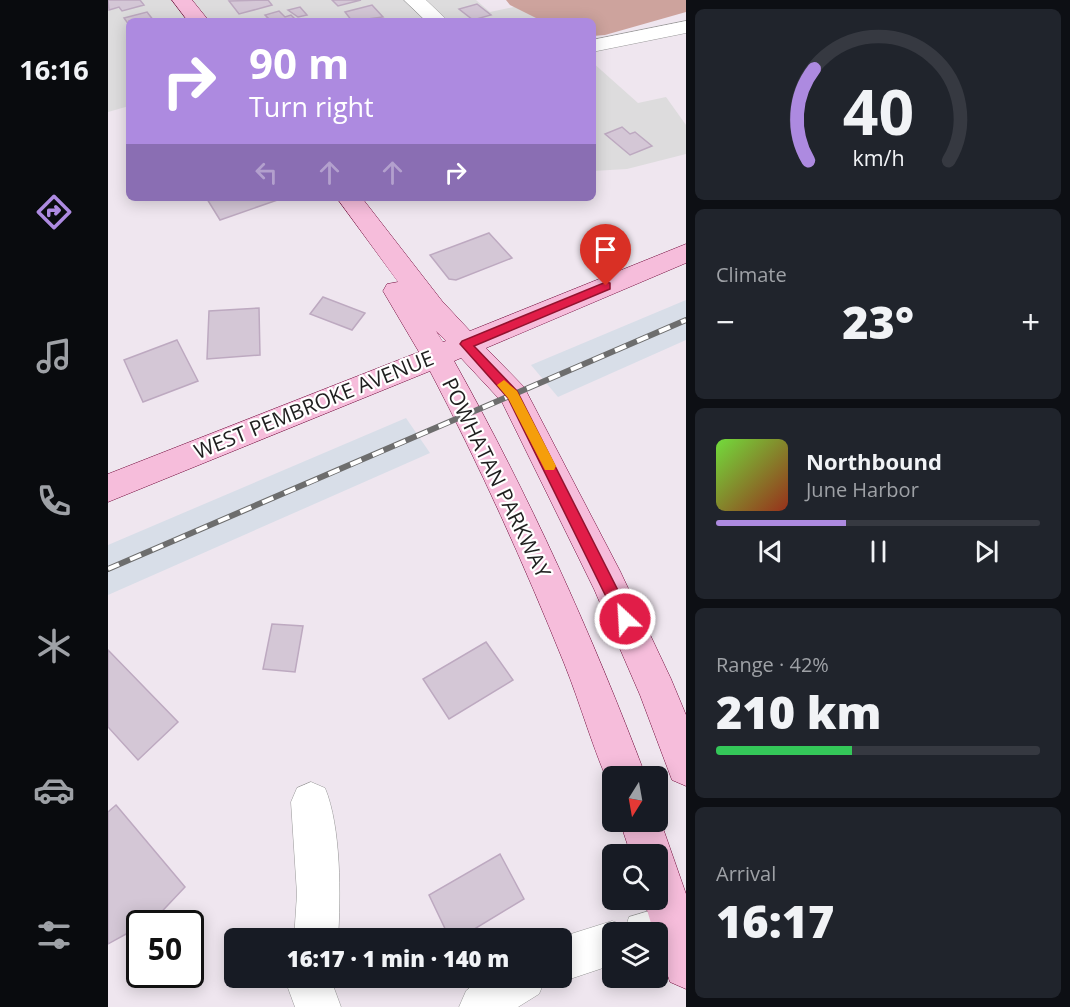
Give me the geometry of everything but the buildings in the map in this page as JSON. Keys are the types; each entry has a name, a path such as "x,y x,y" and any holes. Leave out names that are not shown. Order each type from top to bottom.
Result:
{"main road":[{"path":"182,0 197,18"},
{"name":"POWHATAN PARKWAY","path":"332,201 393,286 451,351 513,394 608,582 658,692 686,766"},
{"name":"POWHATAN PARKWAY","path":"351,201 432,308 451,351 468,413 534,550 598,698 622,766"},
{"name":"WEST PEMBROKE AVENUE","path":"108,488 451,351 686,253"},
{"path":"666,910 669,926 686,966"}],"street":[{"path":"414,0 435,18"},
{"path":"596,45 686,27"},
{"path":"310,801 319,894 316,928"},
{"path":"572,956 602,947"},
{"path":"311,988 318,1007"},
{"path":"482,1007 506,988"}],"shaded area":[{"path":"108,0 476,0 490,12 523,5 540,18 126,18 126,107 108,112"},
{"path":"506,0 686,0 686,12 596,36 596,18 536,18 510,5"},
{"path":"596,66 638,103 666,97 686,125 686,154 627,169 596,171"},
{"path":"686,300 686,340 558,397 531,365"},
{"path":"406,418 430,453 108,595 108,545"}],"railway":[{"path":"108,569 686,320"}],"slow traffic":[{"path":"504,385 513,394 549,466"}],"route":[{"path":"606,286 466,344 513,394 625,619"}]}
